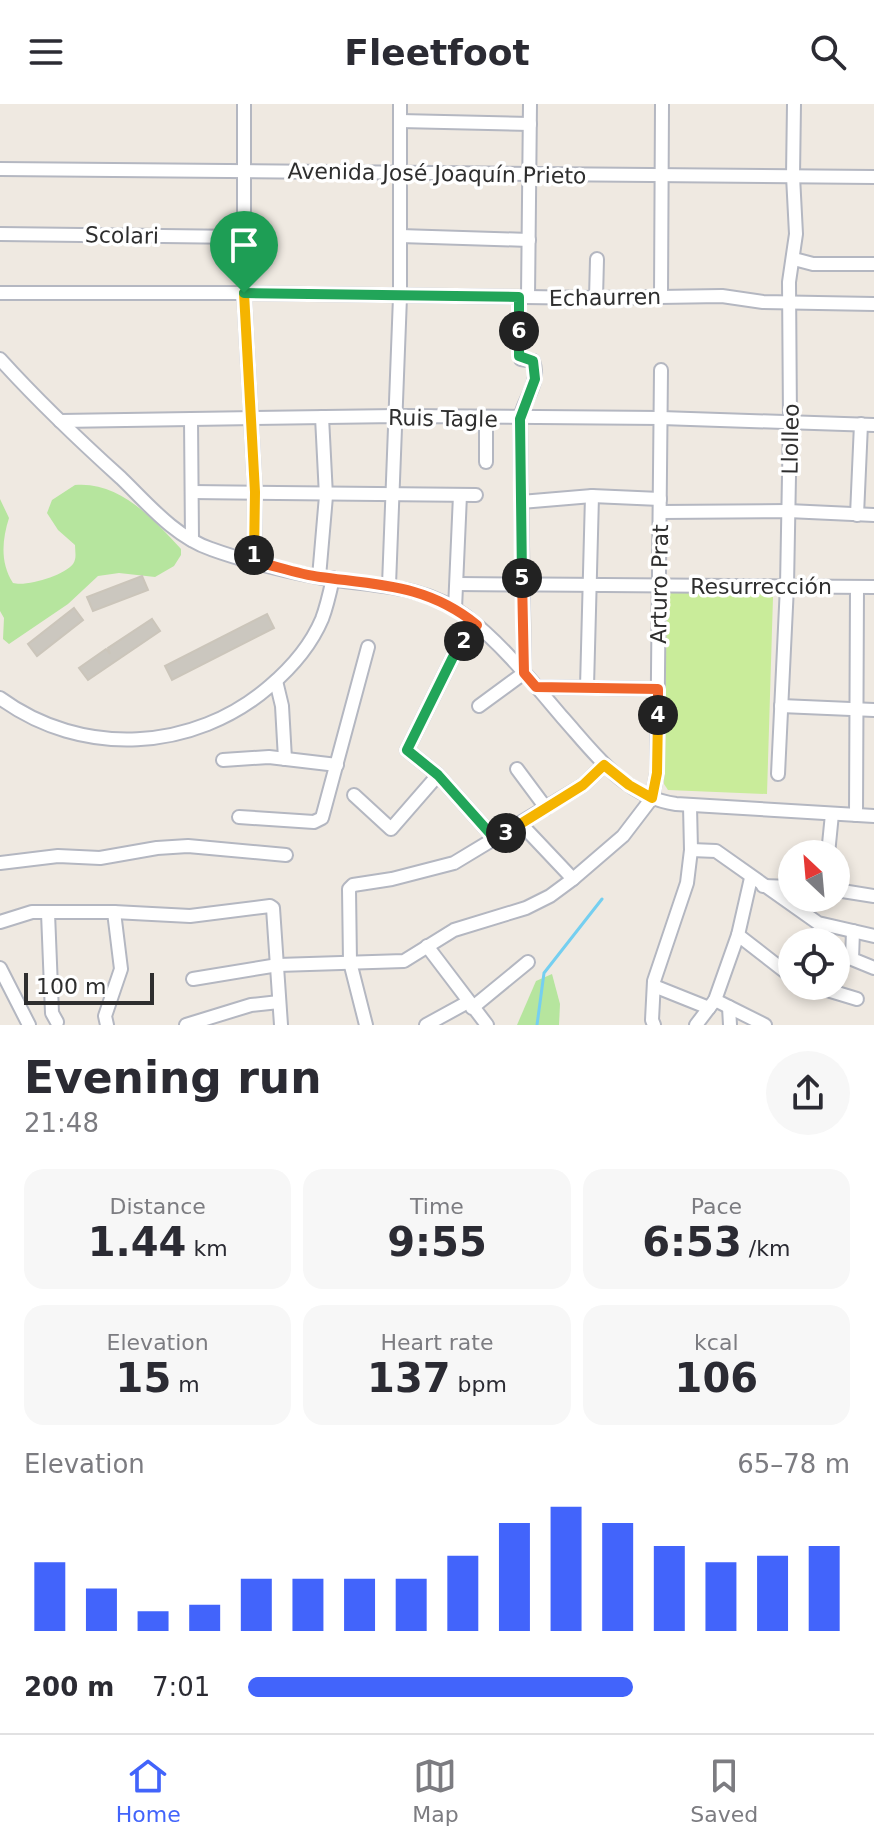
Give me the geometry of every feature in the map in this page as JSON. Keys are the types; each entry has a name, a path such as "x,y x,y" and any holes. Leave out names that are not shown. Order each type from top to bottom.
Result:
{"street":[{"path":"244,104 244,293 255,492 254,561"},
{"path":"389,585 400,297 400,104"},
{"path":"524,673 520,419 536,373 533,361 523,360 519,354 529,240 530,104"},
{"path":"661,296 662,104"},
{"name":"Llolleo","path":"778,774 787,586 789,282 796,234 794,104"},
{"path":"400,121 530,124"},
{"name":"Avenida José Joaquín Prieto","path":"0,169 874,177"},
{"name":"Scolari","path":"0,234 244,237"},
{"path":"400,236 529,240"},
{"path":"596,298 597,259"},
{"path":"794,259 813,264 874,264"},
{"name":"Echaurren","path":"0,293 596,298 722,296 763,302 874,304"},
{"path":"0,359 60,421 162,517 192,540 212,550 319,577 389,585 430,596 455,609 477,625 524,673 604,765 652,798 690,806 874,816"},
{"name":"Arturo Prat","path":"652,798 657,773 661,370"},
{"name":"Ruis Tagle","path":"60,421 397,416 661,418 868,424"},
{"path":"319,577 326,496 322,417"},
{"path":"486,418 486,462"},
{"path":"191,419 192,540"},
{"path":"857,515 868,424"},
{"path":"192,492 326,496 476,495"},
{"path":"455,609 460,495"},
{"path":"521,502 592,496 660,506 874,515"},
{"path":"587,687 592,496"},
{"path":"0,698 34,719 63,730 110,739 141,740 181,733 219,720 247,704 276,681 305,648 318,627 333,578"},
{"name":"Resurrección","path":"457,584 874,587"},
{"path":"856,815 857,587"},
{"path":"477,625 453,657 407,750 438,775 495,839"},
{"path":"239,817 314,822 324,816 368,647"},
{"path":"479,706 524,673"},
{"path":"276,681 282,706 285,759"},
{"path":"536,687 658,689"},
{"path":"781,706 874,710"},
{"path":"223,760 253,757 337,765"},
{"path":"366,1025 350,962 349,889 353,885 392,879 454,863 583,785 604,765"},
{"path":"517,769 546,808"},
{"path":"354,795 391,829 438,775"},
{"path":"193,979 278,965 404,961 454,930 526,908 550,896 623,836 652,798"},
{"path":"654,1025 654,986 687,883 691,850 690,806"},
{"path":"829,840 832,814"},
{"path":"521,824 573,879"},
{"path":"0,863 58,856 100,858 188,846 286,855"},
{"path":"691,850 716,851 818,923 874,936"},
{"path":"696,1025 712,1004 738,935 751,878"},
{"path":"762,886 778,887"},
{"path":"850,892 874,896"},
{"path":"0,922 32,912 190,916 270,906 273,908 281,1025"},
{"path":"107,1025 105,1016 121,969 114,912"},
{"path":"48,913 52,1013 57,1022"},
{"path":"853,931 852,959 874,968"},
{"path":"738,935 778,966"},
{"path":"427,946 487,1025"},
{"path":"426,1025 442,1021 470,1005 528,962"},
{"path":"0,968 29,1025"},
{"path":"654,986 729,1007 765,1025"},
{"path":"850,997 857,999"},
{"path":"186,1025 251,1005 279,1002"},
{"path":"729,1007 730,1025"}],"green space":[{"path":"75,485 107,489 134,504 181,549 181,555 174,566 155,577 119,573 98,576 68,604 9,644 3,639 4,618 0,611 0,499 9,518 4,551 9,575 13,583 36,582 62,572 74,562 75,545 58,530 47,513 52,500"},
{"path":"672,589 765,592 773,597 767,794 668,790 664,784 667,594"},
{"path":"552,974 560,1004 559,1025 517,1025 536,981"}],"building":[{"path":"142,576 148,590 93,611 87,597"},
{"path":"74,608 83,620 37,656 28,644"},
{"path":"267,614 274,628 172,680 165,666"},
{"path":"152,619 160,631 88,680 79,668 106,649 110,654 108,648"}],"waterway":[{"path":"537,1025 544,973 602,899"}],"route":[{"path":"244,293 519,297 519,356 535,363 536,373 520,419 524,673 536,687 658,689 657,773 652,798 604,765 583,785 495,839 438,775 407,750 453,657 477,625 443,602 416,591 319,577 254,561 255,492 244,293"}]}
